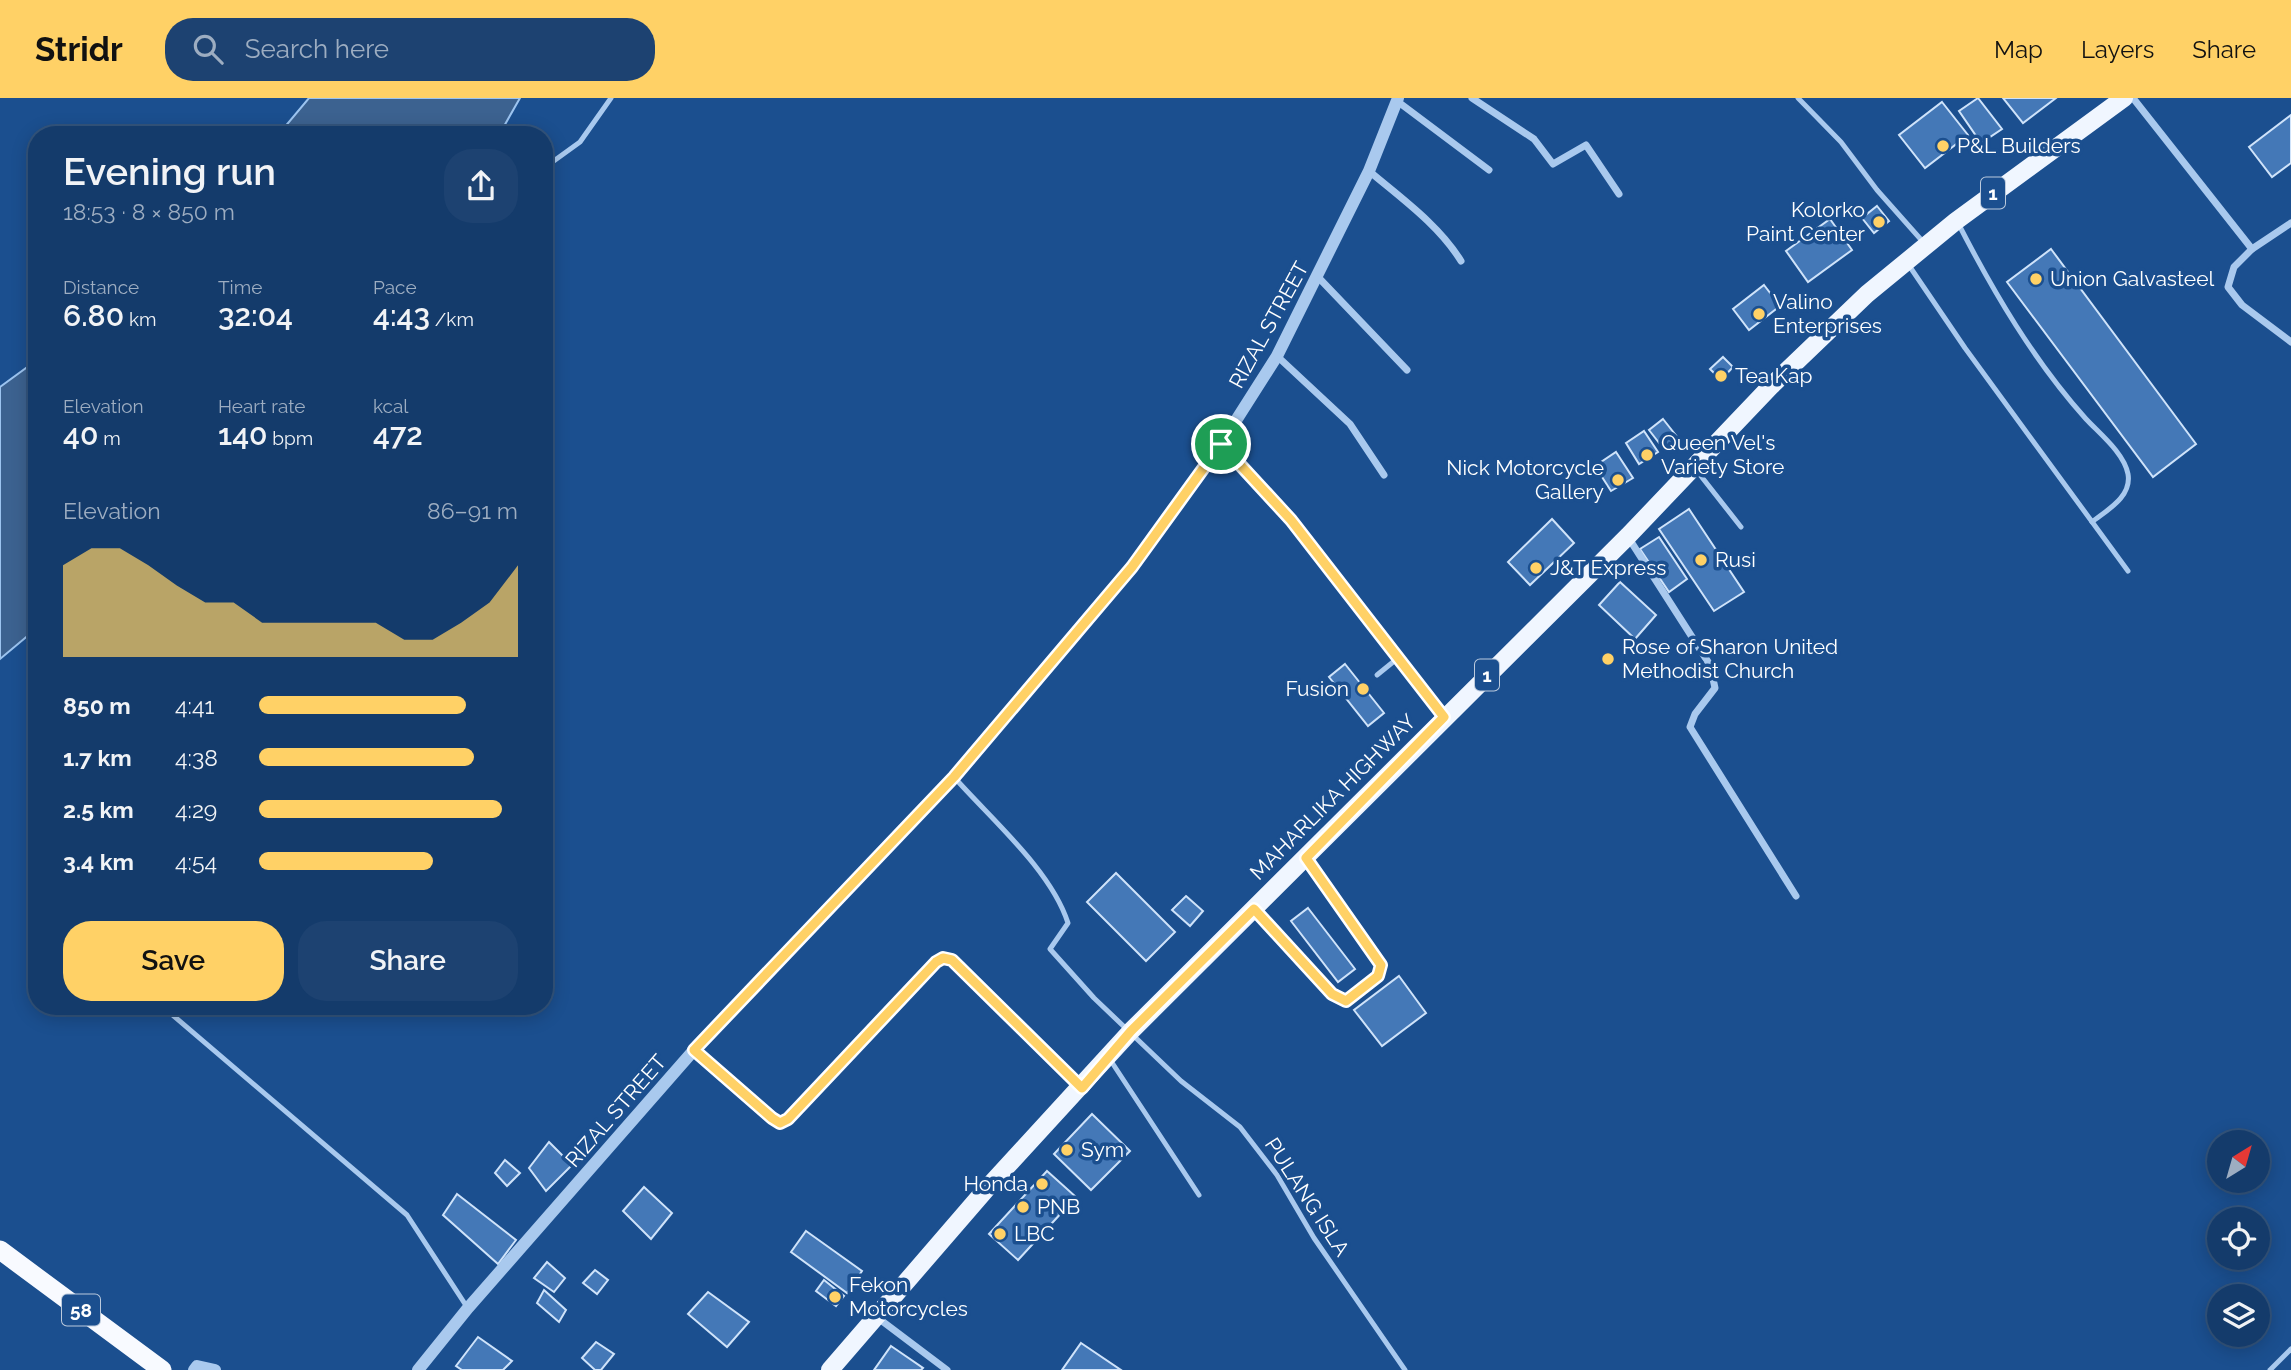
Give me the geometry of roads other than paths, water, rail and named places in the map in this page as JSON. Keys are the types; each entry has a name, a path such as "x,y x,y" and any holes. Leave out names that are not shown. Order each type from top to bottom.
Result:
{"highway":[{"name":"58","path":"0,1250 162,1370"}],"main road":[{"name":"MAHARLIKA HIGHWAY","path":"830,1370 988,1187 1082,1088 1131,1031 1628,536 1693,466 1844,315 1956,221 2124,98"}],"street":[{"path":"1472,98 1534,139 1553,164 1586,145 1619,194"},
{"path":"2133,98 2252,249"},
{"path":"1398,99 1489,170"},
{"name":"RIZAL STREET","path":"418,1370 468,1308 694,1050 954,777 1132,567 1221,444 1277,356 1369,172 1398,99"},
{"path":"1369,172 1417,211 1454,248 1461,261"},
{"path":"2291,223 2252,249 2234,267 2228,287 2242,305 2291,342"},
{"path":"1318,277 1407,370"},
{"path":"1277,356 1350,424 1384,475"},
{"path":"1221,444 1291,520 1444,717"},
{"path":"1628,536 1710,665 1715,688 1695,714 1690,727 1695,738 1796,896"},
{"path":"694,1050 780,1123 788,1119 936,962 943,958 952,960 1082,1088"},
{"path":"876,1317 947,1370"},
{"path":"194,1370 197,1366 207,1366 215,1370"}],"lane":[{"path":"553,162 580,142 611,98"},
{"path":"1798,98 1841,142 1877,190 1927,245"},
{"path":"1956,221 2003,307 2063,394 2121,458 2128,475 2124,497 2092,522"},
{"path":"1906,262 1965,348 2128,571"},
{"path":"1693,466 1741,527"},
{"path":"1377,675 1398,658"},
{"name":"PULANG ISLA","path":"954,777 1036,869 1061,902 1068,923 1050,949 1094,998 1181,1081 1240,1127 1277,1175 1314,1238 1405,1370"},
{"path":"1254,909 1332,994 1346,1001 1378,976 1381,965 1306,858"},
{"path":"173,1015 407,1215 468,1308"},
{"path":"1109,1058 1199,1195"},
{"path":"2270,1370 2291,1349"}],"water":[{"path":"309,98 520,98 504,126 286,126"},
{"path":"28,367 28,636 0,659 0,387"}],"place":[{"name":"P&L Builders","path":"1943,146"},
{"name":"Kolorko Paint Center","path":"1879,222"},
{"name":"Union Galvasteel","path":"2036,279"},
{"name":"Valino Enterprises","path":"1759,314"},
{"name":"Tea Kap","path":"1721,376"},
{"name":"Queen Vel's Variety Store","path":"1647,455"},
{"name":"Nick Motorcycle Gallery","path":"1618,480"},
{"name":"Rusi","path":"1701,560"},
{"name":"J&T Express","path":"1536,568"},
{"name":"Rose of Sharon United Methodist Church","path":"1608,659"},
{"name":"Fusion","path":"1363,689"},
{"name":"Sym","path":"1067,1150"},
{"name":"Honda","path":"1042,1184"},
{"name":"PNB","path":"1023,1207"},
{"name":"LBC","path":"1000,1234"},
{"name":"Fekon Motorcycles","path":"835,1297"}]}
